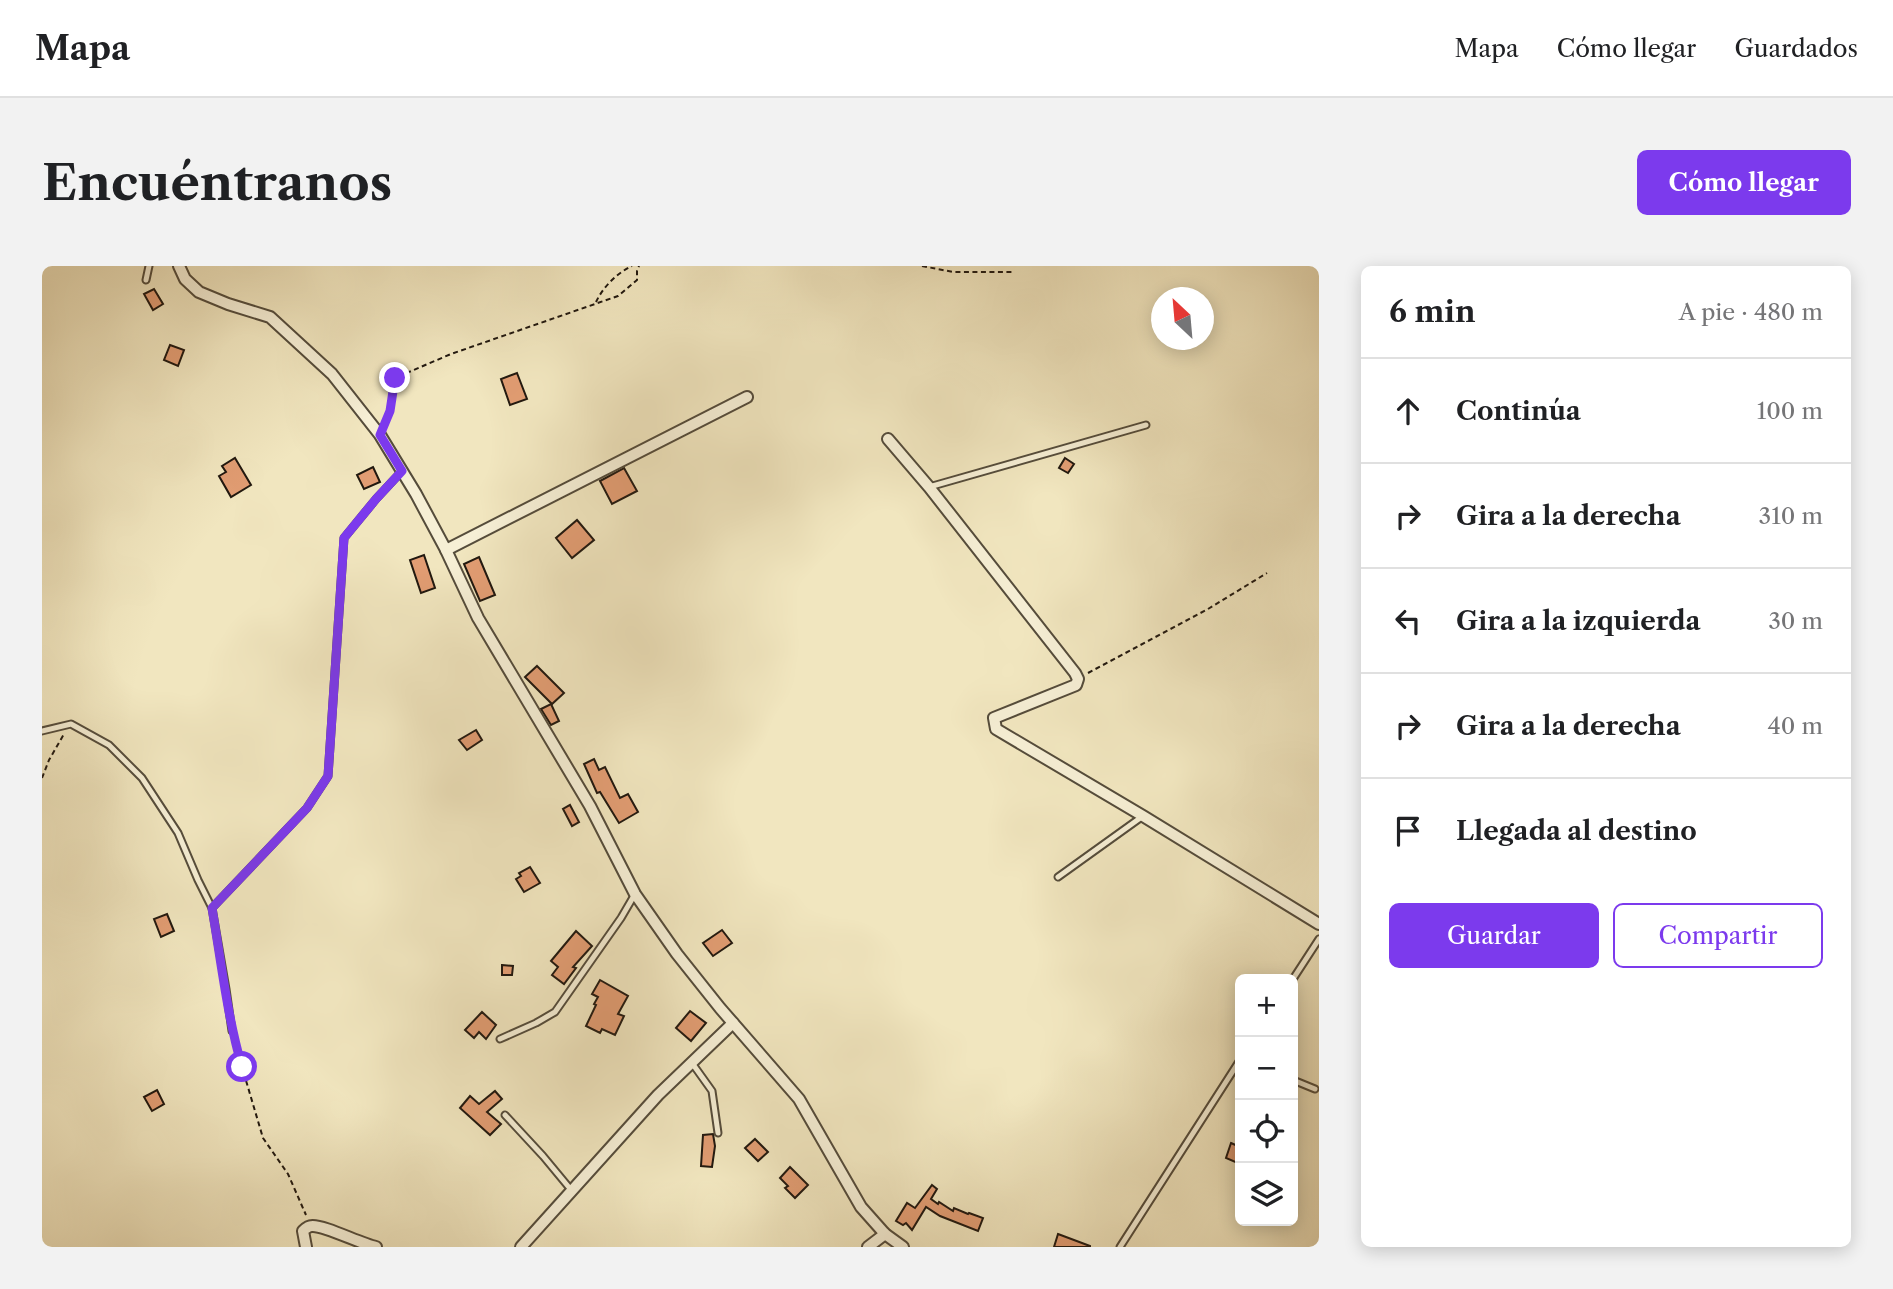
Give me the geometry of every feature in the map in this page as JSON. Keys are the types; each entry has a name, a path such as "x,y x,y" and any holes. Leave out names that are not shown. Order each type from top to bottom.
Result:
{"street":[{"path":"179,266 185,279 199,292 270,317 332,374 380,435 446,550 478,618 590,806 635,894 677,954 799,1099 861,1208 885,1234 903,1247"},
{"path":"446,550 747,397"},
{"path":"888,439 929,487 1078,679 1076,685 994,718 996,729 1319,924"},
{"path":"521,1247 658,1095 733,1023"},
{"path":"306,1247 303,1231 311,1226 376,1247"},
{"path":"868,1247 885,1234"}],"lane":[{"path":"146,280 149,266"},
{"path":"929,487 1146,425"},
{"path":"212,908 307,808 328,776 344,538 402,471"},
{"path":"42,731 71,724 108,745 142,778 177,833 212,908 232,1031"},
{"path":"1058,877 1143,816"},
{"path":"500,1039 555,1012 635,894"},
{"path":"1296,974 1319,939"},
{"path":"692,1063 712,1091 718,1133"},
{"path":"1120,1247 1235,1069"},
{"path":"1298,1082 1315,1089"},
{"path":"505,1115 572,1191"}],"path":[{"path":"596,303 601,292 632,266"},
{"path":"380,435 390,411 395,378 451,354 618,296 637,280 639,266"},
{"path":"922,266 953,272 1013,272"},
{"path":"1078,679 1208,609 1267,573"},
{"path":"42,778 48,760 71,724"},
{"path":"232,1031 264,1138 288,1174 311,1226"}],"building":[{"path":"154,289 163,304 153,310 144,294"},
{"path":"170,345 184,350 178,366 164,360"},
{"path":"517,373 527,399 510,405 501,379"},
{"path":"235,458 251,485 231,497 219,476 226,472 222,466"},
{"path":"1065,458 1074,464 1068,473 1059,468"},
{"path":"373,467 380,482 364,489 357,475"},
{"path":"624,468 637,491 612,504 600,481"},
{"path":"577,520 594,540 572,558 556,538"},
{"path":"424,555 435,588 421,593 410,560"},
{"path":"479,557 495,595 480,601 464,564"},
{"path":"537,666 564,693 552,704 525,677"},
{"path":"551,704 559,721 551,725 541,709"},
{"path":"476,730 482,740 467,750 459,740"},
{"path":"594,759 599,770 605,767 620,798 628,794 638,812 619,823 600,792 597,793 584,764"},
{"path":"570,805 579,822 572,826 563,809"},
{"path":"530,867 540,883 524,892 516,879 521,876 519,873"},
{"path":"167,914 174,931 161,937 154,919"},
{"path":"722,930 732,943 713,956 703,943"},
{"path":"576,931 592,946 573,967 576,968 564,984 552,975 558,967 551,961"},
{"path":"502,965 513,966 512,975 502,975"},
{"path":"600,980 628,996 618,1014 624,1016 615,1035 602,1029 600,1033 586,1026 598,997 592,994"},
{"path":"690,1011 706,1023 691,1041 676,1028"},
{"path":"482,1012 496,1025 486,1039 479,1032 474,1038 465,1030"},
{"path":"157,1090 164,1104 152,1111 144,1097"},
{"path":"495,1091 502,1099 487,1112 501,1124 490,1135 460,1108 470,1096 479,1104"},
{"path":"713,1134 715,1146 712,1167 701,1166 703,1135"},
{"path":"755,1139 768,1152 758,1161 745,1148"},
{"path":"1231,1143 1235,1145 1235,1162 1226,1158"},
{"path":"790,1167 808,1185 795,1198 780,1178"},
{"path":"932,1185 937,1189 931,1199 938,1204 939,1202 953,1211 954,1208 983,1218 978,1231 940,1216 926,1207 912,1230 906,1223 903,1225 896,1221 907,1203 915,1208"},
{"path":"1058,1234 1090,1246 1090,1247 1054,1247"}],"route":[{"path":"242,1067 232,1031 212,908 307,808 328,776 344,538 402,471 380,435 390,411 395,378"}]}
